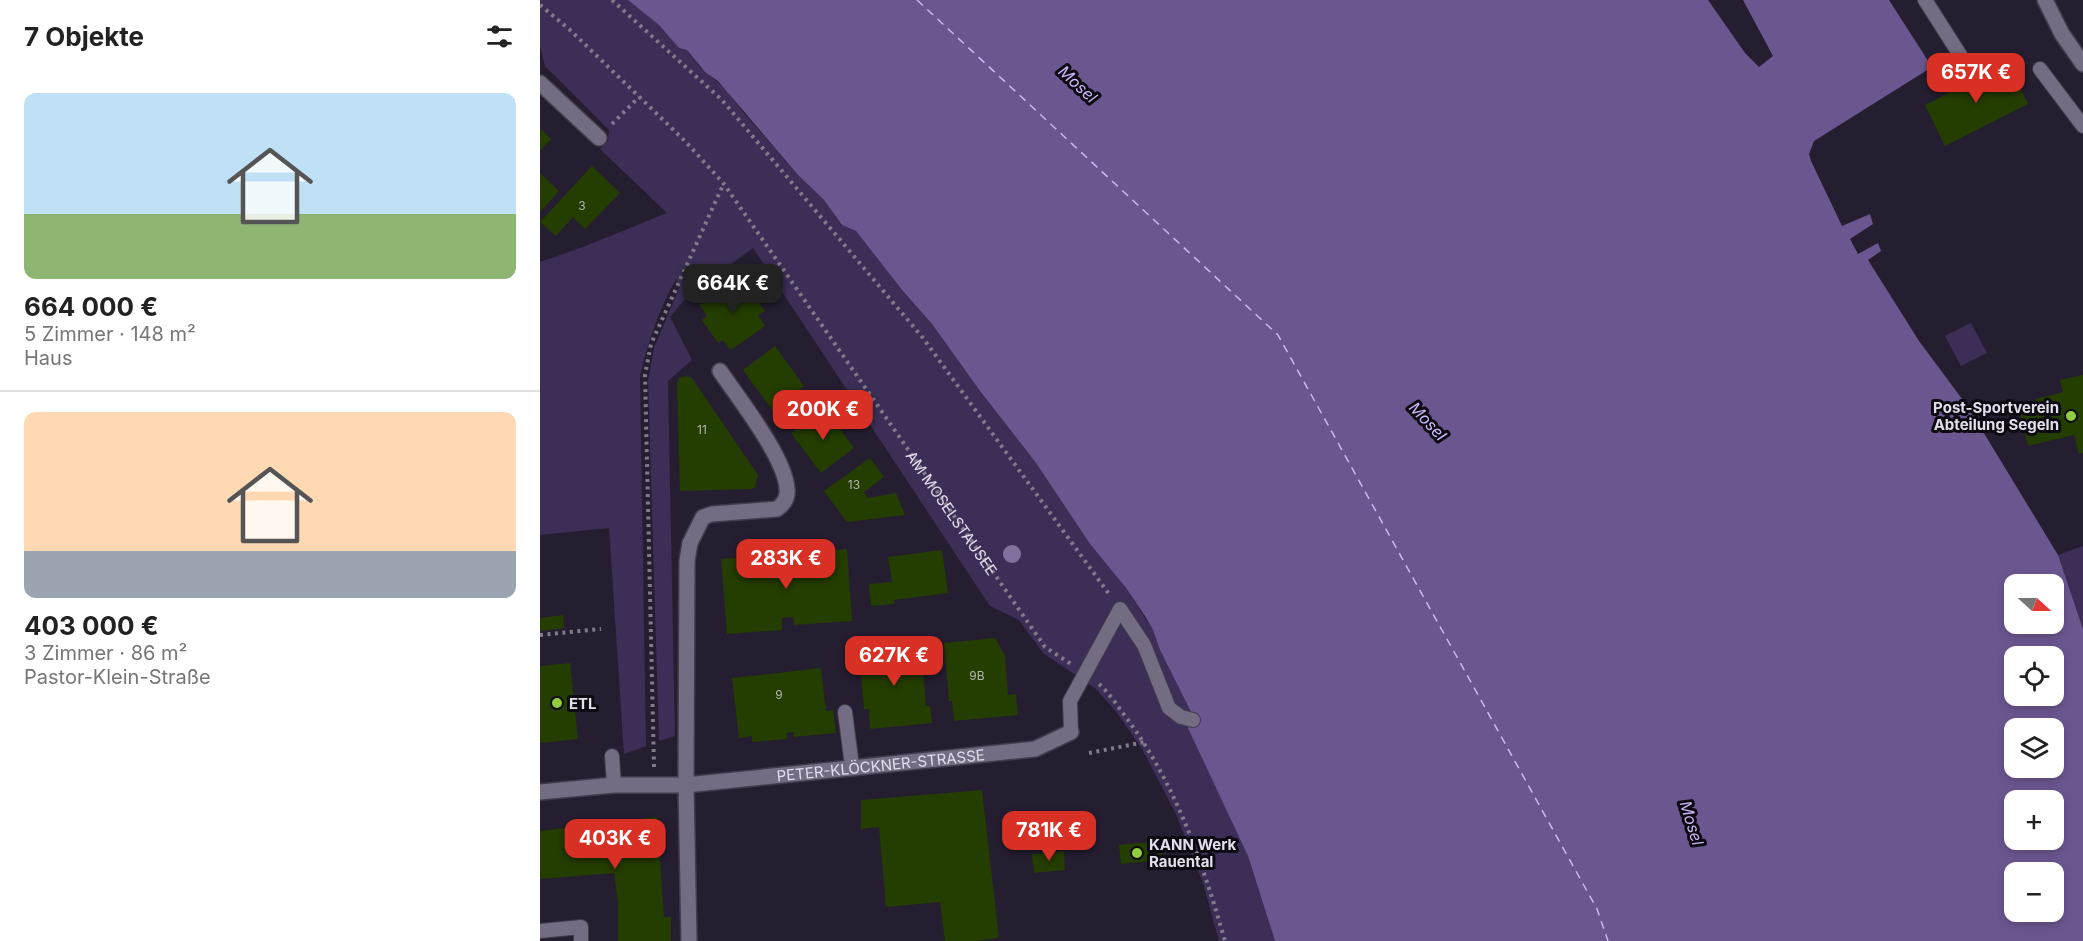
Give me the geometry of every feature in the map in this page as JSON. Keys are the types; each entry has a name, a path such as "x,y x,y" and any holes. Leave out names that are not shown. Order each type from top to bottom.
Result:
{"street":[{"path":"2045,0 2062,34 2083,64"},
{"path":"540,83 599,138"},
{"path":"689,941 686,784 687,561 690,543 703,517 711,514 777,509 786,500 787,489 767,440 720,371"},
{"name":"PETER-KLÖCKNER-STRASSE","path":"540,792 614,785 686,784 1035,749 1071,732"}],"lane":[{"path":"1925,0 1962,58"},
{"path":"2040,69 2083,126"},
{"path":"1071,732 1070,701 1120,609 1144,645 1169,708 1181,717 1193,720"},
{"path":"845,712 852,766"},
{"path":"612,756 614,785"},
{"path":"540,931 581,927 581,941"}],"path":[{"path":"612,0 723,100 923,338 1120,609"},
{"name":"AM MOSELSTAUSEE","path":"540,5 570,29 686,142 724,184 1045,647 1101,686 1146,744 1180,810 1207,879 1226,941"},
{"path":"599,138 639,97"},
{"path":"654,783 645,375 655,333 724,184"},
{"path":"540,634 601,629"},
{"path":"1089,753 1146,744"}],"shaded area":[{"path":"540,0 628,0 644,12 667,32 679,48 687,50 700,67 727,90 743,112 798,175 824,200 842,225 856,231 932,324 1036,463 1090,544 1126,588 1153,630 1160,650 1193,716 1248,856 1275,941 1219,941 1203,883 1176,814 1142,749 1117,713 1096,689 1043,653 1019,620 990,606 753,248 686,298 670,317 692,360 668,381 675,736 659,741 648,381 654,348 680,286 676,279 659,314 643,363 640,376 646,746 624,754 609,528 540,535 540,262 667,213 600,149 608,141 609,130 545,66 540,46"},
{"path":"1971,323 1987,353 1961,366 1945,336"},
{"path":"2083,546 2083,629 2058,555"}],"water":[{"name":"Mosel","path":"628,0 1708,0 1745,53 1759,67 1773,56 1743,0 1889,0 1932,67 1814,141 1809,154 1842,226 1870,214 1873,224 1850,239 1858,254 1878,243 1881,251 1868,260 1919,341 1968,407 2058,555 2083,629 2083,941 1275,941 1248,856 1188,728 1193,716 1145,616 1126,588 1090,544 1036,463 932,324 856,231 842,225 824,200 798,175 718,81 705,72 687,50 679,48 659,25"}],"building":[{"path":"2008,63 2028,104 1945,146 1925,105"},
{"path":"540,128 551,139 540,151"},
{"path":"592,166 620,193 585,229 573,217 556,236 540,222"},
{"path":"540,173 559,191 540,212"},
{"path":"734,281 743,293 749,288 765,311 758,315 765,326 731,350 723,340 718,343 702,320 707,316 700,305"},
{"path":"775,346 804,386 772,410 743,370"},
{"path":"2083,375 2083,453 2079,454 2074,435 2028,446 2019,409 2037,405 2036,399 2063,392 2060,380"},
{"path":"686,376 692,378 758,475 755,487 752,489 680,491 677,384 679,378"},
{"path":"825,409 854,448 821,473 791,433"},
{"path":"870,458 884,477 864,492 868,498 896,493 905,515 847,522 824,491"},
{"path":"847,549 852,621 794,625 793,617 782,618 782,630 727,634 721,559"},
{"path":"942,550 948,593 894,600 894,604 871,606 869,584 892,582 888,557"},
{"path":"563,615 564,628 540,631 540,618"},
{"path":"995,638 1005,655 1008,695 1016,694 1018,715 954,721 952,701 949,701 944,643"},
{"path":"921,646 926,706 930,706 932,723 870,729 869,709 864,709 859,652"},
{"name":"ETL","path":"570,663 578,739 540,743 540,666"},
{"path":"821,668 826,711 833,710 836,733 794,737 794,732 787,733 787,739 752,742 752,736 739,738 732,678"},
{"path":"982,790 999,938 945,941 940,902 886,907 879,827 861,829 861,800"},
{"path":"657,817 664,917 671,917 671,941 618,941 618,903 614,873 540,879 540,831"},
{"path":"1160,841 1162,860 1121,864 1119,845"},
{"path":"1064,851 1065,870 1034,873 1032,854"}],"ferry route":[{"path":"917,0 1278,335 1597,909 1608,941"}],"place":[{"name":"Post-Sportverein Abteilung Segeln","path":"2071,416"},
{"name":"ETL","path":"557,703"},
{"name":"KANN Werk Rauental","path":"1137,853"}]}
